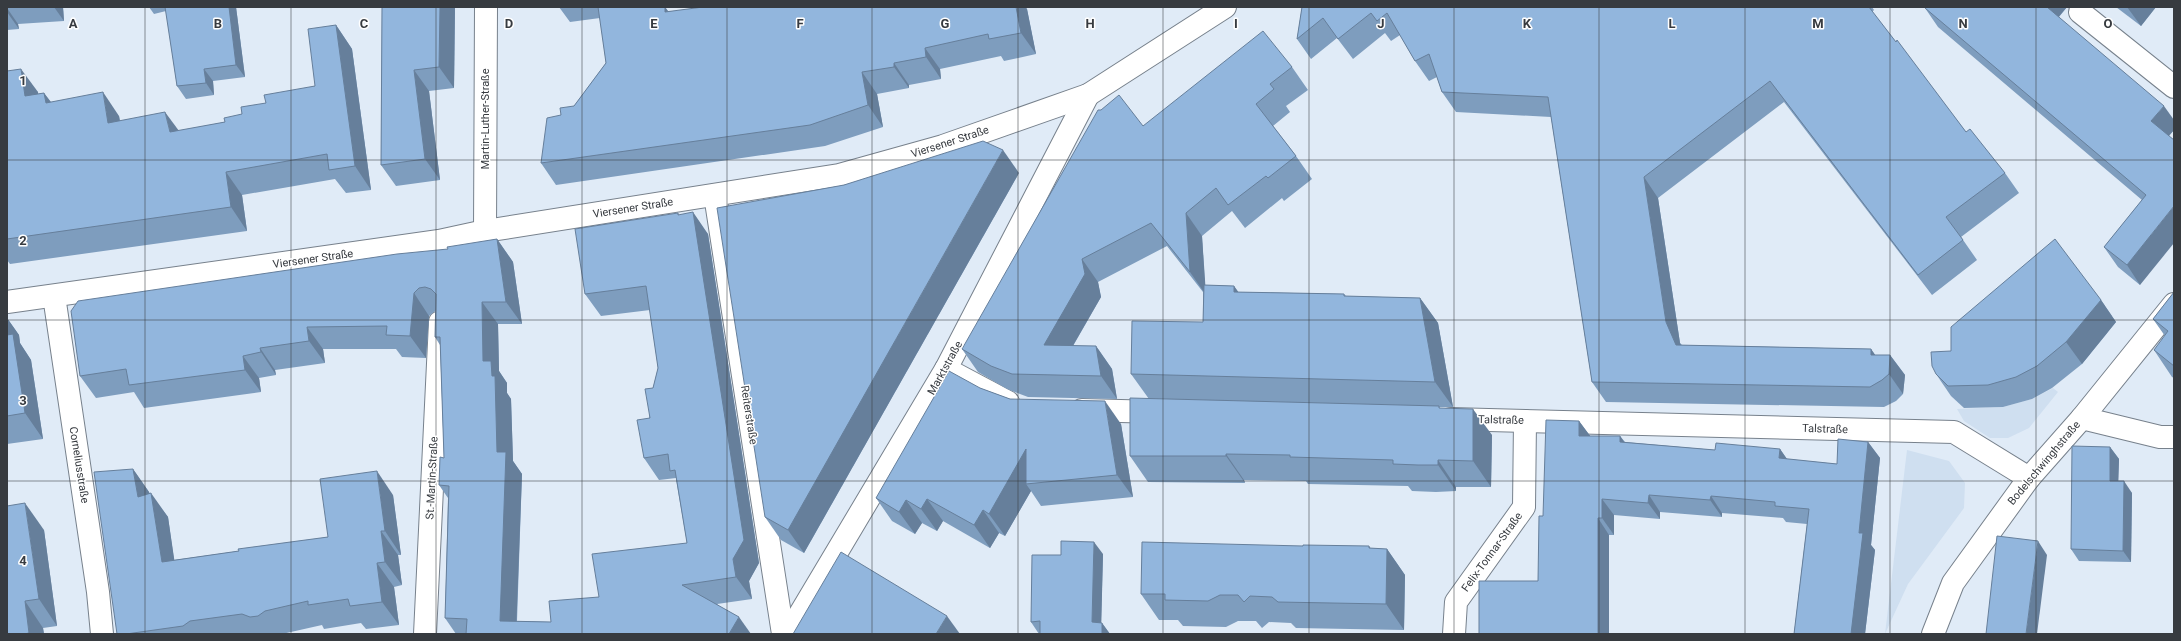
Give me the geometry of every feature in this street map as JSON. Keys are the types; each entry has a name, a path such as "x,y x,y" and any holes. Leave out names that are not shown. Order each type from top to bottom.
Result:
{"street":[{"name":"Martin-Luther-Straße","path":"485,231 486,7"},
{"name":"Viersener Straße","path":"7,302 439,240 485,231 839,175 943,146 1088,95 1225,7"},
{"path":"2080,12 2174,87"},
{"name":"Marktstraße","path":"788,634 946,369 1088,95"},
{"name":"Reiterstraße","path":"715,195 783,634"},
{"name":"Corneliusstraße","path":"54,296 98,592 102,634"},
{"name":"Bodelschwinghstraße","path":"1934,634 1953,583 2029,478 2082,418 2174,304"},
{"name":"St.-Martin-Straße","path":"425,634 440,322"},
{"path":"946,369 1002,400 1026,409"},
{"path":"1066,410 1177,413"},
{"path":"2082,418 2160,437 2174,437"},
{"name":"Talstraße","path":"1430,419 1954,432 2029,478"},
{"name":"Felix-Tonnar-Straße","path":"1454,634 1456,602 1524,507 1525,421"}],"shaded area":[{"path":"2053,388 2058,392 2029,428 2008,438 1990,438 1964,421 1957,409 2003,407 2032,399"},
{"path":"1907,450 1949,461 1965,483 1964,508 1908,584 1885,634"}],"building":[{"path":"165,7 229,7 236,65 204,69 206,83 177,86"},
{"path":"382,7 440,7 439,67 414,70 425,159 381,165"},
{"path":"598,7 665,7 665,12 703,7 1016,7 1021,33 989,39 988,34 925,48 926,57 894,63 894,67 862,72 868,105 810,125 541,163 547,118 561,115 560,108 574,106 606,63"},
{"path":"1302,7 1869,7 1896,42 1897,40 1966,132 1970,129 2005,173 1946,217 1963,240 1918,275 1770,81 1644,177 1666,322 1676,345 1871,349 1871,355 1890,355 1889,374 1870,387 1592,382 1548,97 1442,92 1429,54 1415,61 1387,13 1377,21 1371,13 1338,39 1323,18 1297,39"},
{"path":"1925,7 2047,7 2164,106 2151,121 2174,140 2174,206 2127,265 2104,247 2146,195"},
{"path":"336,25 355,166 329,170 327,154 226,172 231,207 7,239 7,71 21,69 25,96 44,93 46,103 103,92 108,123 165,112 170,132 225,122 224,118 242,114 241,107 266,103 264,95 315,86 308,29"},
{"path":"1263,31 1292,67 1270,84 1274,89 1256,104 1296,156 1268,178 1266,176 1228,205 1216,188 1186,213 1190,272 1151,223 1082,259 1085,274 1044,345 1096,346 1101,376 1012,374 991,366 962,349 1098,110 1101,110 1119,95 1143,126"},
{"path":"983,141 1003,150 788,530 765,517 717,208 844,185"},
{"path":"693,212 744,540 733,559 736,577 682,585 739,617 729,634 466,634 467,619 445,618 449,486 439,485 440,457 444,458 440,337 435,337 436,294 431,289 425,287 419,288 414,293 410,336 386,335 387,326 307,327 309,341 260,348 261,352 243,356 245,370 129,385 126,369 80,376 71,311 78,301 397,254 448,249 447,247 497,239 506,302 482,302 483,361 491,361 492,376 495,376 497,452 506,452 500,621 551,622 549,601 599,597 592,554 687,543 675,470 670,471 668,454 644,458 637,420 650,418 645,389 653,388 658,368 646,286 585,294 575,229"},
{"path":"2055,239 2101,300 2066,342 2037,366 2016,377 1988,385 1948,386 1936,374 1932,366 1931,352 1951,351 1951,327"},
{"path":"1204,285 1234,286 1234,292 1344,294 1344,296 1420,298 1435,382 1131,374 1132,321 1203,322"},
{"path":"2174,292 2174,366 2154,350 2168,331 2153,319"},
{"path":"13,334 25,413 7,416 7,335"},
{"path":"949,371 980,388 1010,399 1105,401 1117,475 1026,484 1026,449 989,514 983,510 974,525 927,499 921,509 906,500 899,512 876,498"},
{"path":"1130,398 1439,406 1439,408 1473,409 1473,461 1438,460 1438,465 1418,465 1393,464 1393,460 1290,457 1290,455 1226,454 1226,456 1130,456"},
{"path":"1546,420 1579,421 1579,436 1620,436 1620,442 1715,450 1716,443 1780,449 1779,458 1837,464 1838,439 1868,442 1859,533 1863,533 1851,634 1794,634 1809,509 1775,506 1775,502 1711,496 1710,500 1649,495 1648,503 1602,499 1602,518 1598,518 1598,634 1479,634 1479,581 1538,581 1539,516 1543,516"},
{"path":"2072,446 2110,447 2110,481 2124,481 2123,551 2071,549"},
{"path":"133,469 138,497 151,493 162,562 239,551 238,549 328,537 320,479 377,471 385,531 381,531 385,562 377,563 382,602 350,606 348,599 308,605 308,601 265,611 258,616 250,617 242,614 190,621 183,626 117,634 94,472"},
{"path":"25,503 39,599 25,601 29,633 7,634 7,506"},
{"path":"1997,536 2038,541 2026,634 1986,634"},
{"path":"1061,541 1094,542 1092,622 1102,623 1102,634 1040,634 1040,621 1031,622 1032,555 1061,555"},
{"path":"1142,542 1369,546 1369,548 1387,549 1386,604 1278,602 1272,597 1250,596 1244,602 1238,595 1220,595 1208,601 1165,600 1165,594 1141,594"},
{"path":"841,552 947,616 936,634 793,634"}]}
